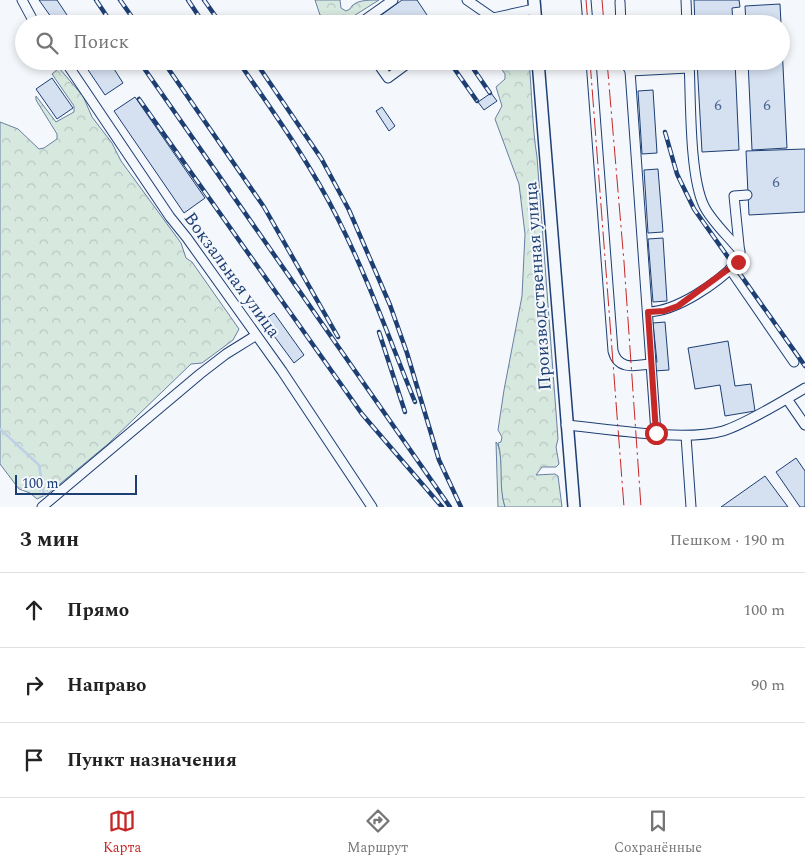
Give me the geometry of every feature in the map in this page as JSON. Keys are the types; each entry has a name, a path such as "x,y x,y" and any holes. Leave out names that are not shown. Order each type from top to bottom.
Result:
{"main road":[{"name":"Производственная улица","path":"539,70 574,507"}],"street":[{"path":"22,0 30,15"},
{"path":"372,15 393,0"},
{"path":"467,0 489,15"},
{"path":"586,0 587,15"},
{"path":"686,0 687,15"},
{"path":"620,2 621,15"},
{"path":"502,15 534,4"},
{"name":"Вокзальная улица","path":"71,70 105,124 255,336 282,371 372,507"},
{"path":"382,70 388,78 399,70"},
{"path":"592,70 613,352 615,359 620,364 629,366 650,364"},
{"path":"640,70 630,71 656,433"},
{"path":"689,70 695,160 699,190 705,206 740,251"},
{"path":"648,312 664,311 678,306 730,269 740,259 734,196 747,195"},
{"path":"730,269 794,362"},
{"path":"42,507 200,374 226,354 255,336"},
{"path":"566,424 686,436 724,430 805,388"},
{"path":"787,399 805,425"},
{"path":"686,436 690,507"}],"green space":[{"path":"315,0 340,0 341,8 346,11 358,2 379,0 355,15 320,15"},
{"path":"57,70 61,70 83,96 92,117 112,143 121,161 181,243 186,258 192,262 239,329 233,340 202,363 191,364 108,444 49,493 37,499 30,493 19,489 0,464 0,122 18,129 39,149 44,148 57,139 57,134 36,100 36,96 56,122 74,112 74,106 52,74"},
{"path":"502,70 530,70 558,439 556,447 559,464 556,467 542,467 536,475 555,474 558,476 562,507 505,507 503,499 501,459 498,443 501,442 502,437 498,430 522,296 525,234 519,184 495,119 502,106 496,87 505,79"},
{"path":"496,442 500,454 505,507 498,507"}],"building":[{"path":"39,0 57,0 67,15 50,15"},
{"path":"402,0 417,0 427,15 381,15"},
{"path":"694,0 739,0 740,7 732,8 732,15 695,15"},
{"path":"780,4 781,15 746,15 745,6"},
{"path":"88,70 115,70 123,83 105,95"},
{"path":"697,70 735,70 739,150 702,152"},
{"path":"748,70 783,70 787,148 752,150"},
{"path":"52,78 73,108 57,119 36,89"},
{"path":"653,90 657,153 642,154 638,91"},
{"path":"491,93 497,101 484,110 478,102"},
{"path":"135,97 205,198 184,213 114,111"},
{"path":"382,107 395,126 389,131 376,111"},
{"path":"805,149 805,212 749,215 746,151"},
{"path":"658,169 663,232 648,233 644,170"},
{"path":"663,238 667,301 653,302 648,239"},
{"path":"274,313 304,355 294,363 263,321"},
{"path":"665,322 669,370 654,371 653,362 657,362 653,323"},
{"path":"728,341 735,386 751,384 755,411 725,416 720,385 695,389 688,348"},
{"path":"796,458 805,471 805,507 800,507 776,472"},
{"path":"765,476 788,507 721,507"}],"waterway":[{"path":"0,429 39,465 44,495"}],"railway":[{"path":"96,0 106,15"},
{"path":"120,0 131,15"},
{"path":"188,0 198,15"},
{"path":"204,0 215,15"},
{"path":"145,70 450,507"},
{"path":"169,70 264,207 338,337"},
{"path":"244,70 304,158 338,219 369,287 415,402"},
{"path":"261,70 321,158 349,210 390,305 407,353 439,460 461,507"},
{"path":"455,70 477,101"},
{"path":"474,70 490,93"},
{"path":"139,99 362,414 442,507"},
{"path":"665,132 677,174 694,209 805,366"},
{"path":"379,332 405,412"}],"power":[{"path":"586,0 587,15"},
{"path":"602,0 603,15"},
{"path":"591,70 624,507"},
{"path":"608,70 624,262 641,507"}],"route":[{"path":"656,433 648,312 664,311 678,306 738,262"}]}
